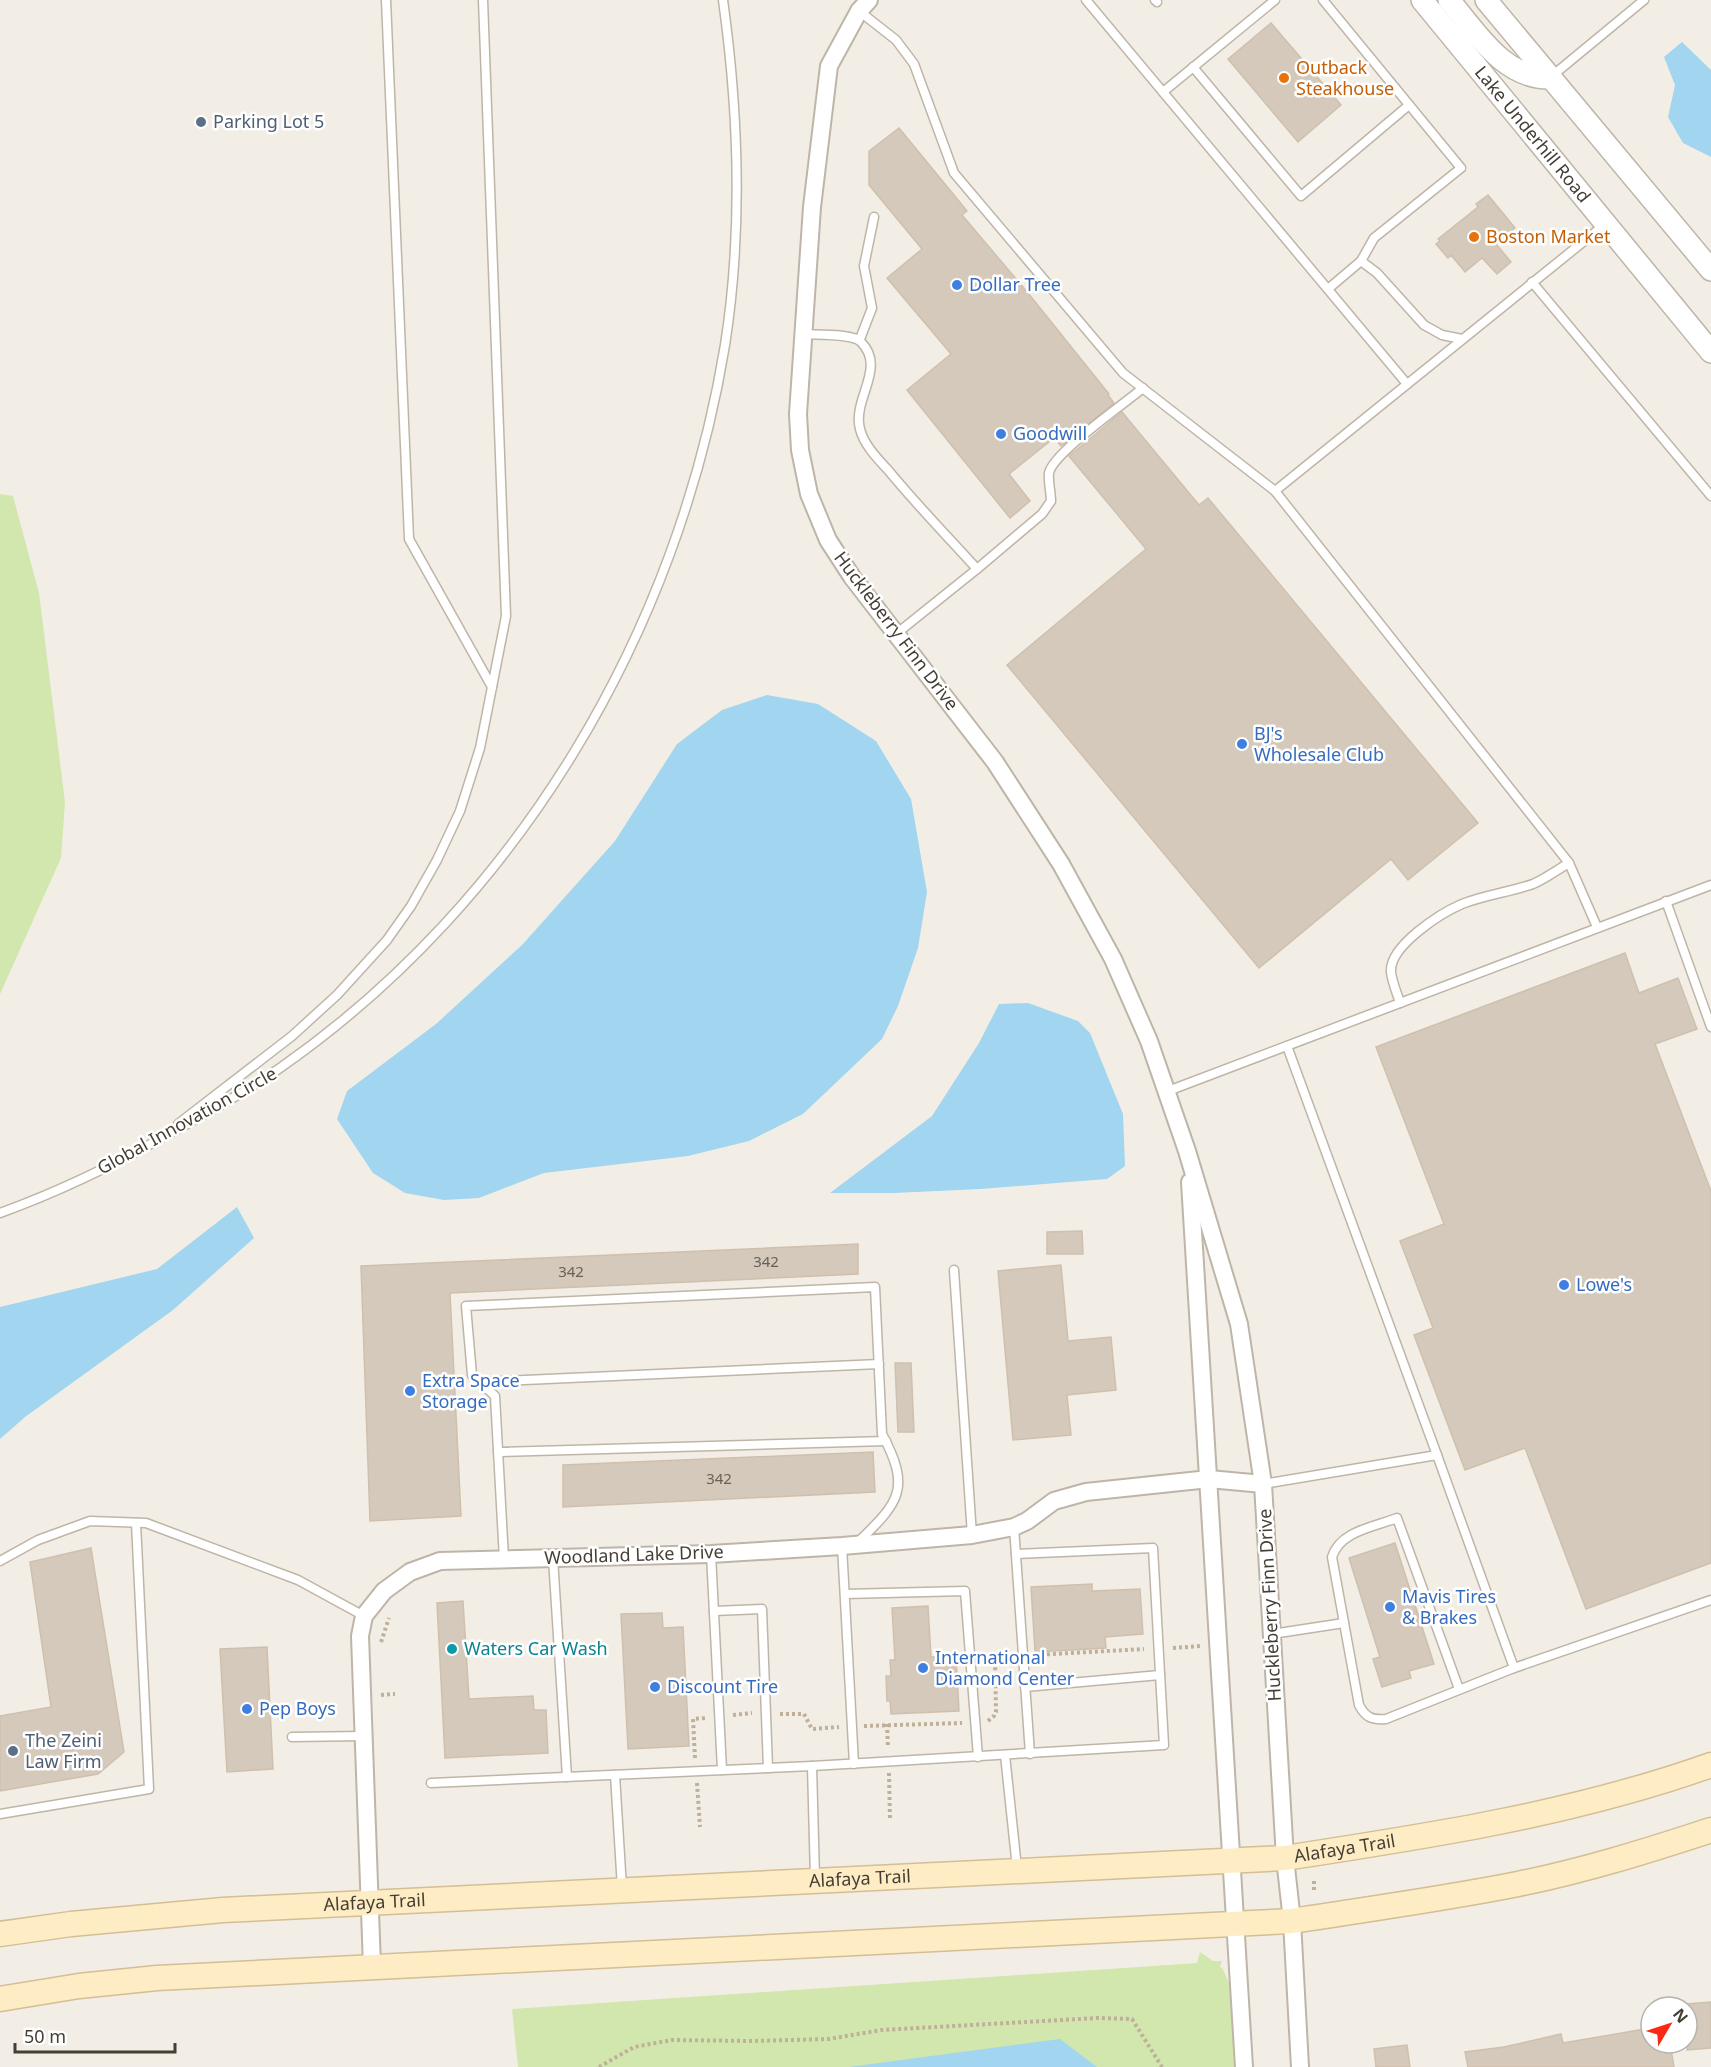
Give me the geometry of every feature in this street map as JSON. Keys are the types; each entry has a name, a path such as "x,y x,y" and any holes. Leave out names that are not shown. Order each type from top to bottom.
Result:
{"main road":[{"name":"Alafaya Trail","path":"0,1934 150,1916 371,1902 1285,1858 1371,1846 1536,1815 1614,1796 1711,1765"},
{"path":"0,1999 80,1986 158,1978 1292,1921 1440,1899 1520,1884 1595,1866 1711,1830"}],"street":[{"name":"Lake Underhill Road","path":"1422,0 1711,352"},
{"path":"1449,0 1504,64 1519,73 1537,78 1550,78"},
{"path":"1486,0 1711,270"},
{"name":"Huckleberry Finn Drive","path":"864,6 829,66 812,207 798,414 800,450 809,494 828,540 852,577 995,762 1061,864 1113,959 1168,1090 1239,1324 1263,1484 1300,2067"},
{"name":"Huckleberry Finn Drive","path":"1187,1151 1244,2067"},
{"name":"Woodland Lake Drive","path":"364,1616 384,1591 410,1572 440,1561 711,1554 972,1535 1014,1527 1027,1521 1054,1501 1086,1492 1209,1479 1263,1484"},
{"path":"364,1616 360,1636 372,1966"}],"lane":[{"path":"386,0 409,539 492,687"},
{"path":"153,1143 292,1036 337,995 387,940 424,884 460,811 480,748 506,616 483,0"},
{"name":"Global Innovation Circle","path":"0,1213 75,1182 153,1143 244,1092 284,1065 374,992 439,929 489,873 536,810 577,748 631,650 665,569 690,496 711,415 725,343 734,264 738,186 735,107 723,0"},
{"path":"1088,0 1407,384"},
{"path":"1163,92 1275,0"},
{"path":"1323,0 1461,168 1374,238 1361,261 1328,289"},
{"path":"1550,78 1644,0"},
{"path":"864,6 896,40 914,64 954,173 1123,373 1275,491 1569,863 1597,927"},
{"path":"1193,67 1302,196 1409,105"},
{"path":"860,339 872,308 864,266 874,217"},
{"path":"1275,491 1607,223"},
{"path":"1361,261 1377,273 1424,325 1442,335 1462,339"},
{"path":"1532,282 1711,496"},
{"path":"802,334 860,339 869,352 872,362 859,413 859,427 864,441 897,482 977,569"},
{"path":"896,634 1042,513 1051,501 1049,475 1054,462 1143,388"},
{"path":"1400,1003 1391,971 1393,962 1402,946 1417,933 1434,920 1461,905 1535,883 1569,863"},
{"path":"1168,1090 1711,885"},
{"path":"1666,901 1711,1027"},
{"path":"1287,1046 1514,1668"},
{"path":"954,1270 972,1535"},
{"path":"504,1559 495,1396 472,1375 466,1306 875,1287 882,1434 893,1454 899,1476 899,1490 888,1511 849,1545 845,1594 854,1764"},
{"path":"480,1382 879,1364"},
{"path":"498,1452 886,1441"},
{"path":"1263,1484 1437,1455"},
{"path":"1459,1689 1398,1518 1346,1537 1336,1545 1332,1557 1359,1705 1364,1714 1373,1720 1386,1719 1514,1668 1711,1600"},
{"path":"0,1561 38,1540 90,1521 146,1523 298,1580 364,1616"},
{"path":"0,1814 149,1789 136,1523"},
{"path":"1014,1527 1030,1754"},
{"path":"431,1783 854,1764 1164,1745 1153,1548 1016,1554"},
{"path":"711,1554 722,1770"},
{"path":"553,1558 567,1777"},
{"path":"845,1594 964,1591 978,1757"},
{"path":"714,1611 762,1609 768,1768"},
{"path":"1272,1634 1344,1623"},
{"path":"1025,1687 1160,1675"},
{"path":"292,1737 364,1736"},
{"path":"1005,1755 1017,1872"},
{"path":"812,1766 815,1881"},
{"path":"615,1775 622,1890"}],"path":[{"path":"380,1647 390,1616"},
{"path":"994,1716 996,1712 995,1657 1203,1646"},
{"path":"381,1685 381,1695 395,1694"},
{"path":"887,1724 967,1722"},
{"path":"1314,1881 1314,1890"},
{"path":"599,2067 634,2047 672,2040 828,2039 882,2030 1098,2018 1132,2019 1162,2067"}],"green space":[{"path":"0,494 13,496 39,593 65,802 61,858 0,994"},
{"path":"1200,1952 1213,1961 1222,1961 1220,1967 1223,1969 1234,1996 1237,2067 518,2067 512,2009 1197,1963"}],"water":[{"path":"1682,42 1711,70 1711,157 1683,143 1668,117 1675,85 1664,57"},
{"path":"767,695 818,704 876,741 911,799 927,892 918,948 898,1006 882,1039 803,1114 749,1141 688,1156 544,1173 479,1198 444,1200 405,1193 373,1173 337,1119 347,1091 436,1024 522,945 615,841 677,744 722,710"},
{"path":"1028,1003 1078,1021 1090,1033 1123,1114 1125,1166 1107,1179 980,1189 830,1193 932,1116 979,1043 999,1004"},
{"path":"237,1207 254,1238 173,1310 25,1417 0,1439 0,1307 157,1269"},
{"path":"1060,2039 1097,2067 849,2067"}],"building":[{"path":"1271,23 1341,105 1298,142 1228,59"},
{"path":"899,128 967,211 962,215 1028,293 1114,403 1061,446 1054,438 1009,474 1030,501 1010,518 907,390 951,354 887,278 922,249 869,185 869,151"},
{"path":"1488,195 1515,228 1496,244 1511,262 1497,274 1482,258 1465,272 1451,255 1448,258 1436,244 1440,241 1438,239 1478,207 1476,204"},
{"name":"BJ's Wholesale Club","path":"1122,412 1199,505 1208,498 1478,823 1408,880 1391,859 1259,968 1007,665 1146,549 1069,456"},
{"name":"Lowe's","path":"1625,953 1639,993 1678,978 1697,1029 1655,1044 1711,1191 1711,1563 1586,1609 1525,1448 1465,1470 1414,1335 1433,1328 1400,1241 1444,1224 1376,1047"},
{"path":"1082,1231 1083,1254 1047,1254 1047,1232"},
{"name":"Extra Space Storage","path":"858,1244 858,1274 450,1293 461,1516 370,1521 361,1266"},
{"path":"1061,1265 1068,1341 1111,1337 1116,1390 1067,1395 1071,1435 1013,1440 998,1271"},
{"path":"895,1363 911,1363 914,1432 898,1432"},
{"path":"873,1452 875,1492 563,1507 563,1465"},
{"name":"Mavis Tires & Brakes","path":"1395,1543 1434,1664 1409,1671 1411,1678 1382,1687 1373,1659 1380,1657 1349,1558"},
{"path":"91,1548 124,1752 98,1774 0,1791 0,1716 51,1707 30,1562"},
{"path":"1092,1584 1092,1591 1140,1589 1143,1634 1105,1637 1106,1648 1035,1652 1031,1587"},
{"name":"Waters Car Wash","path":"463,1601 469,1699 533,1696 534,1710 546,1710 548,1753 445,1758 437,1603"},
{"name":"International Diamond Center","path":"928,1606 931,1657 956,1656 959,1711 891,1714 890,1701 887,1701 886,1676 891,1676 890,1660 895,1660 892,1608"},
{"name":"Discount Tire","path":"662,1613 663,1628 683,1627 689,1746 628,1749 621,1614"},
{"name":"Pep Boys","path":"267,1647 273,1769 227,1772 220,1649"},
{"path":"1711,2002 1711,2048 1699,2049 1699,2003"},
{"path":"1639,2030 1639,2055 1672,2055 1674,2067 1468,2067 1465,2052 1504,2047 1561,2034 1563,2043"},
{"path":"1407,2045 1410,2067 1376,2067 1374,2049"}],"place":[{"name":"Outback Steakhouse","path":"1284,78"},
{"name":"Parking Lot 5","path":"201,122"},
{"name":"Boston Market","path":"1474,237"},
{"name":"Dollar Tree","path":"957,285"},
{"name":"Goodwill","path":"1001,434"},
{"name":"BJ's Wholesale Club","path":"1242,744"},
{"name":"Lowe's","path":"1564,1285"},
{"name":"Extra Space Storage","path":"410,1391"},
{"name":"Mavis Tires & Brakes","path":"1390,1607"},
{"name":"Waters Car Wash","path":"452,1649"},
{"name":"International Diamond Center","path":"923,1668"},
{"name":"Discount Tire","path":"655,1687"},
{"name":"Pep Boys","path":"247,1709"},
{"name":"The Zeini Law Firm","path":"13,1751"}]}
